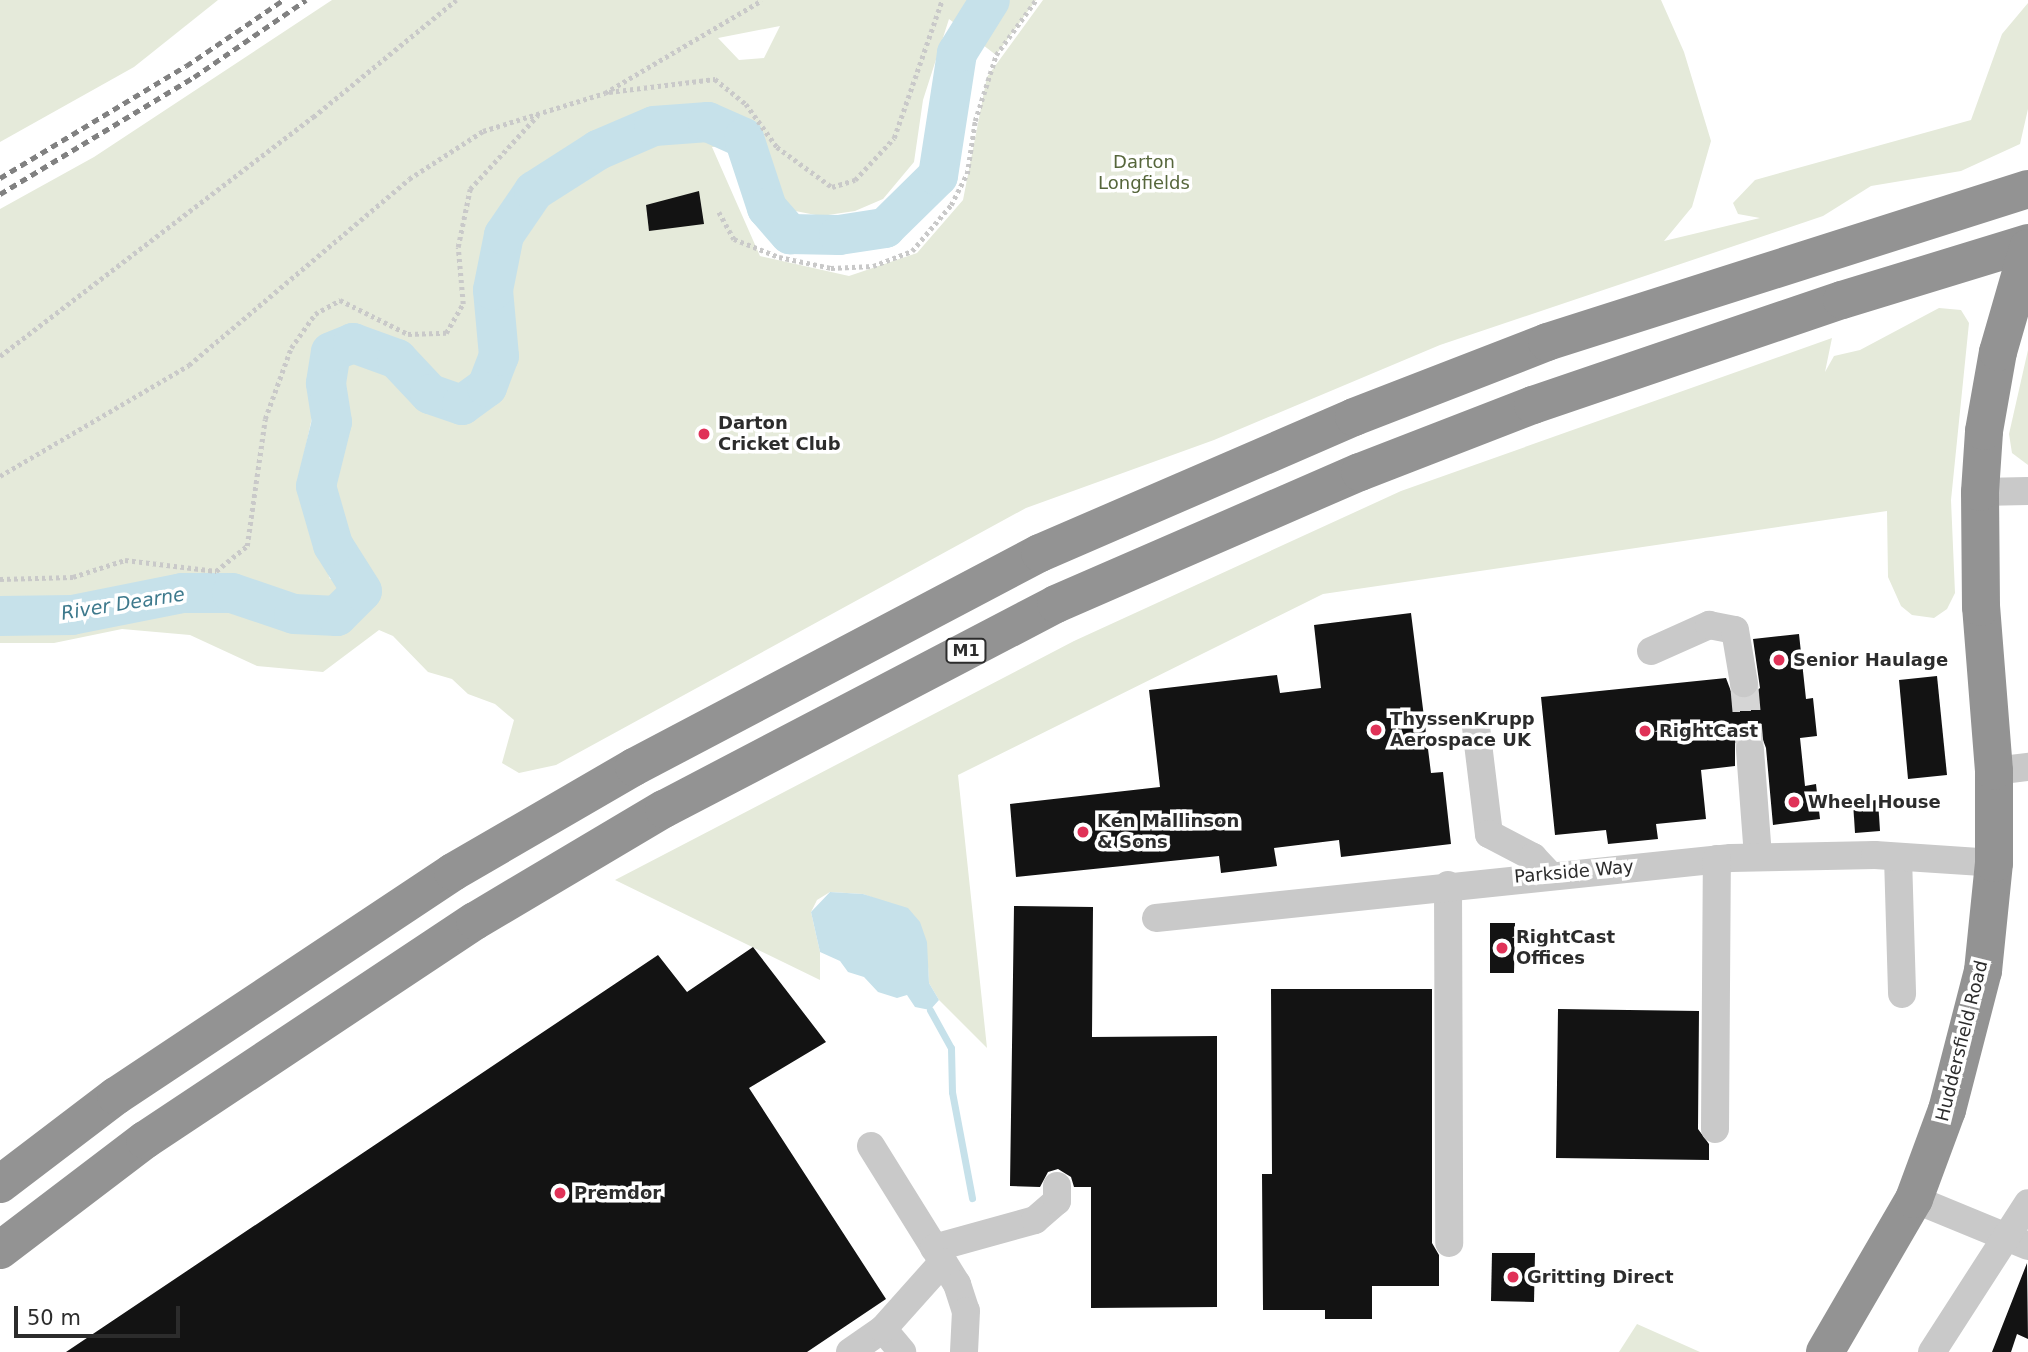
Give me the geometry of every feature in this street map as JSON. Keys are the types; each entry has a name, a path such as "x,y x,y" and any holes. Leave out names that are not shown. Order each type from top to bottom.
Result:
{"highway":[{"path":"0,1184 116,1096 453,872 634,767 1040,552 1354,417 1547,342 2028,189"},
{"name":"Huddersfield Road","path":"1825,1352 1914,1199 1947,1110 1983,971 1994,863 2011,769 1981,607 1980,492 1984,431 1998,352 2028,246"},
{"name":"M1","path":"0,1250 145,1140 475,921 664,809 1056,604 1360,472 1534,405 1842,300 2028,246"}],"street":[{"path":"1980,492 2028,491"},
{"path":"1651,651 1709,625 1735,630 1744,683"},
{"path":"1476,727 1489,834 1534,857 1548,873"},
{"path":"1750,750 1758,857"},
{"path":"1898,856 1902,995"},
{"name":"Parkside Way","path":"1156,918 1548,873 1717,859 1898,856 1994,863"},
{"path":"1715,1129 1717,859"},
{"path":"1448,885 1449,1243"},
{"path":"870,1146 939,1255 966,1311 964,1352"},
{"path":"850,1352 883,1329 939,1255 1035,1220 1057,1201 1057,1186"},
{"path":"1914,1199 2017,1242"},
{"path":"1932,1352 2017,1242 2028,1203"},
{"path":"883,1329 902,1352"}],"path":[{"path":"0,356 291,134 456,0"},
{"path":"605,93 762,0"},
{"path":"0,475 189,365 409,179 483,131 605,93 715,79 746,104 776,147 832,187 855,180 894,138 942,0"},
{"path":"719,212 733,239 779,257 831,268 873,266 912,251 951,205 967,174 975,121 996,55 1036,0"},
{"path":"0,579 73,576 125,560 216,571 247,546 265,419 291,348 315,314 340,300 408,334 446,333 463,304 458,247 470,189 540,113"}],"green space":[{"path":"0,0 218,0 134,67 0,142"},
{"name":"Darton Longfields","path":"332,0 1036,0 996,55 949,19 923,100 914,162 883,199 855,211 821,216 790,210 775,184 765,143 712,147 760,256 849,276 917,253 963,200 987,77 1043,0 1661,0 1684,52 1711,141 1692,207 1664,241 1760,218 1738,214 1733,203 1755,180 1971,120 2002,34 2028,3 2028,109 2020,144 1961,171 1871,186 1823,216 1440,345 1214,440 1026,508 556,765 519,773 502,763 514,720 495,704 468,694 452,679 428,672 393,636 379,630 323,672 257,666 190,635 122,629 54,643 0,643 0,209 94,157","holes":["780,26 764,58 739,60 718,38","336,371 332,391 341,448 331,474 341,534 370,583 330,579 297,487 319,385"]},
{"path":"1939,308 1961,310 1969,323 1951,500 1955,593 1947,609 1934,618 1912,615 1901,606 1888,577 1887,511 1323,594 958,775 987,1048 939,1000 929,983 928,966 885,902 863,894 830,892 817,900 811,912 820,952 820,980 615,880 1074,641 1401,491 1832,338 1825,372 1834,356 1860,350"},
{"path":"2028,350 2028,465 2012,453 2009,434"},
{"path":"1637,1324 1700,1352 1619,1352"}],"water":[{"path":"830,892 863,894 908,908 920,922 927,942 929,983 939,1000 930,1010 915,1007 907,995 897,998 878,992 864,977 848,972 840,961 820,952 811,912"}],"building":[{"path":"699,191 704,224 649,231 646,205"},
{"path":"1411,613 1431,773 1443,772 1451,844 1341,857 1339,840 1274,848 1277,866 1221,873 1219,856 1016,877 1010,804 1160,787 1149,690 1277,675 1280,693 1321,688 1314,625"},
{"name":"RightCast","path":"1799,634 1806,699 1813,698 1817,736 1800,738 1805,786 1816,784 1820,819 1773,825 1766,748 1763,740 1749,733 1735,743 1735,766 1701,770 1706,819 1656,824 1658,839 1608,844 1606,830 1555,835 1541,697 1726,678 1732,694 1747,699 1760,688 1753,639"},
{"path":"1937,676 1947,775 1908,779 1899,680"},
{"path":"1878,800 1880,831 1855,833 1853,802"},
{"path":"1014,906 1093,907 1092,1037 1217,1036 1217,1307 1091,1308 1091,1187 1074,1187 1071,1177 1058,1169 1048,1172 1040,1187 1010,1186"},
{"name":"RightCast Offices","path":"1490,923 1515,923 1514,973 1490,973"},
{"name":"Premdor","path":"753,947 826,1042 749,1088 886,1299 807,1352 66,1352 658,955 687,992"},
{"path":"1271,989 1432,989 1432,1243 1439,1255 1439,1286 1372,1286 1372,1319 1325,1319 1325,1310 1263,1310 1262,1174 1272,1174"},
{"path":"1558,1009 1699,1011 1698,1129 1709,1144 1709,1160 1556,1158"},
{"name":"Gritting Direct","path":"1492,1253 1535,1253 1534,1302 1491,1301"},
{"path":"2027,1263 2028,1339 2017,1334 2011,1352 1992,1352"}],"waterway":[{"name":"River Dearne","path":"0,616 72,615 182,593 232,593 294,614 337,616 362,591 333,545 316,486 332,422 326,383 331,352 353,343 397,359 430,394 462,405 487,387 499,356 493,290 504,235 534,191 598,150 654,126 708,122 744,138 767,208 790,234 839,235 885,228 938,176 957,53 990,0"},
{"path":"930,1010 951,1048 952,1092 972,1198"}],"tunnel":[{"path":"1744,683 1750,750"}],"railway":[{"path":"0,178 186,66 283,0"},
{"path":"0,194 194,77 306,0"}],"place":[{"name":"Darton Cricket Club","path":"704,434"},
{"name":"Senior Haulage","path":"1779,660"},
{"name":"ThyssenKrupp Aerospace UK","path":"1376,730"},
{"name":"RightCast","path":"1645,731"},
{"name":"Wheel House","path":"1794,802"},
{"name":"Ken Mallinson & Sons","path":"1083,832"},
{"name":"RightCast Offices","path":"1502,948"},
{"name":"Premdor","path":"560,1193"},
{"name":"Gritting Direct","path":"1513,1277"}]}
